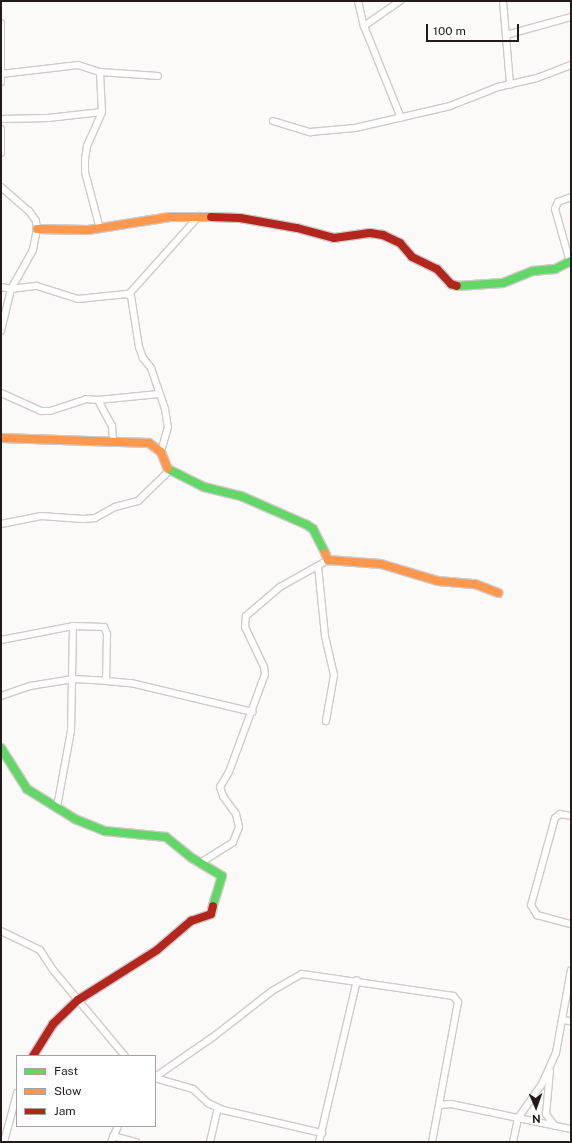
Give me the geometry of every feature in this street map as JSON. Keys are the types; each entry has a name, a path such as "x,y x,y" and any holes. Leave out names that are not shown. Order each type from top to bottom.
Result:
{"street":[{"path":"358,1 364,26 401,118"},
{"path":"364,26 400,1"},
{"path":"503,1 510,85"},
{"path":"506,34 571,17"},
{"path":"1,23 1,82"},
{"path":"1,74 78,65 100,72 158,76"},
{"path":"273,121 310,132 355,128 450,106 498,87 510,85 571,65"},
{"path":"100,72 102,112 87,146 85,159 86,178 100,229"},
{"path":"1,119 48,118 102,112"},
{"path":"1,129 1,153"},
{"path":"1,187 30,211 37,228 33,250 11,289 1,331"},
{"path":"37,228 100,229 170,217 199,216 240,218 297,228 334,238 370,233 383,235 400,243 412,257 437,269 456,287 503,283 533,271 556,269 570,262 555,209 558,202 571,197"},
{"path":"1,286 11,289 37,286 78,299 130,294 199,216"},
{"path":"130,294 135,312 139,347 143,358 151,368 165,409 168,427 161,452"},
{"path":"1,392 41,411 50,411 86,399 98,400 159,394"},
{"path":"98,400 112,426 113,442"},
{"path":"1,438 150,443 161,452 169,472 204,487 242,496 297,519 312,529 328,560"},
{"path":"1,524 41,516 89,519 115,507 138,501 169,472"},
{"path":"200,863 233,842 238,834 239,821 223,796 220,787 229,772 253,712 263,680 264,667 245,627 246,616 280,587 328,560 381,564 438,581 475,584 498,593"},
{"path":"318,566 325,636 334,675 326,721"},
{"path":"1,640 73,626 99,626 106,630 106,681"},
{"path":"57,807 69,743 73,679 73,626"},
{"path":"1,696 30,686 73,679 106,681 132,683 253,712"},
{"path":"1,748 22,784 91,827 105,831 166,837 200,863 222,876 211,914 191,921 157,950 78,1000 53,1024 34,1055"},
{"path":"571,816 560,814 555,818 531,905 537,915 571,924"},
{"path":"1,930 40,950 78,1000 124,1055"},
{"path":"513,1142 518,1118 542,1084 556,1053 571,970"},
{"path":"156,1076 213,1037 292,978 302,974 357,980 457,998 440,1105 432,1142"},
{"path":"319,1142 357,980"},
{"path":"562,1020 571,1021"},
{"path":"550,1065 546,1108 548,1119 554,1125"},
{"path":"156,1077 193,1089 218,1108 322,1133"},
{"path":"4,1142 4,1120 16,1095"},
{"path":"440,1105 451,1104 571,1129"},
{"path":"210,1142 218,1108"},
{"path":"118,1127 112,1139 136,1142"}],"traffic: fast":[{"path":"457,286 503,283 533,271 555,269 571,261"},
{"path":"168,469 204,487 241,496 307,525 313,529 325,553"},
{"path":"1,748 27,789 75,819 105,831 166,837 192,858 222,876 213,906"}],"traffic: slow":[{"path":"37,229 88,230 170,217 211,217"},
{"path":"1,438 149,443 161,452 168,469"},
{"path":"325,553 328,560 381,564 438,581 475,584 498,593"}],"traffic: jam":[{"path":"211,217 240,218 297,228 334,238 370,233 383,235 400,243 412,257 437,269 451,284 457,286"},
{"path":"34,1055 53,1024 78,1000 157,950 191,921 211,914 213,906"}]}
